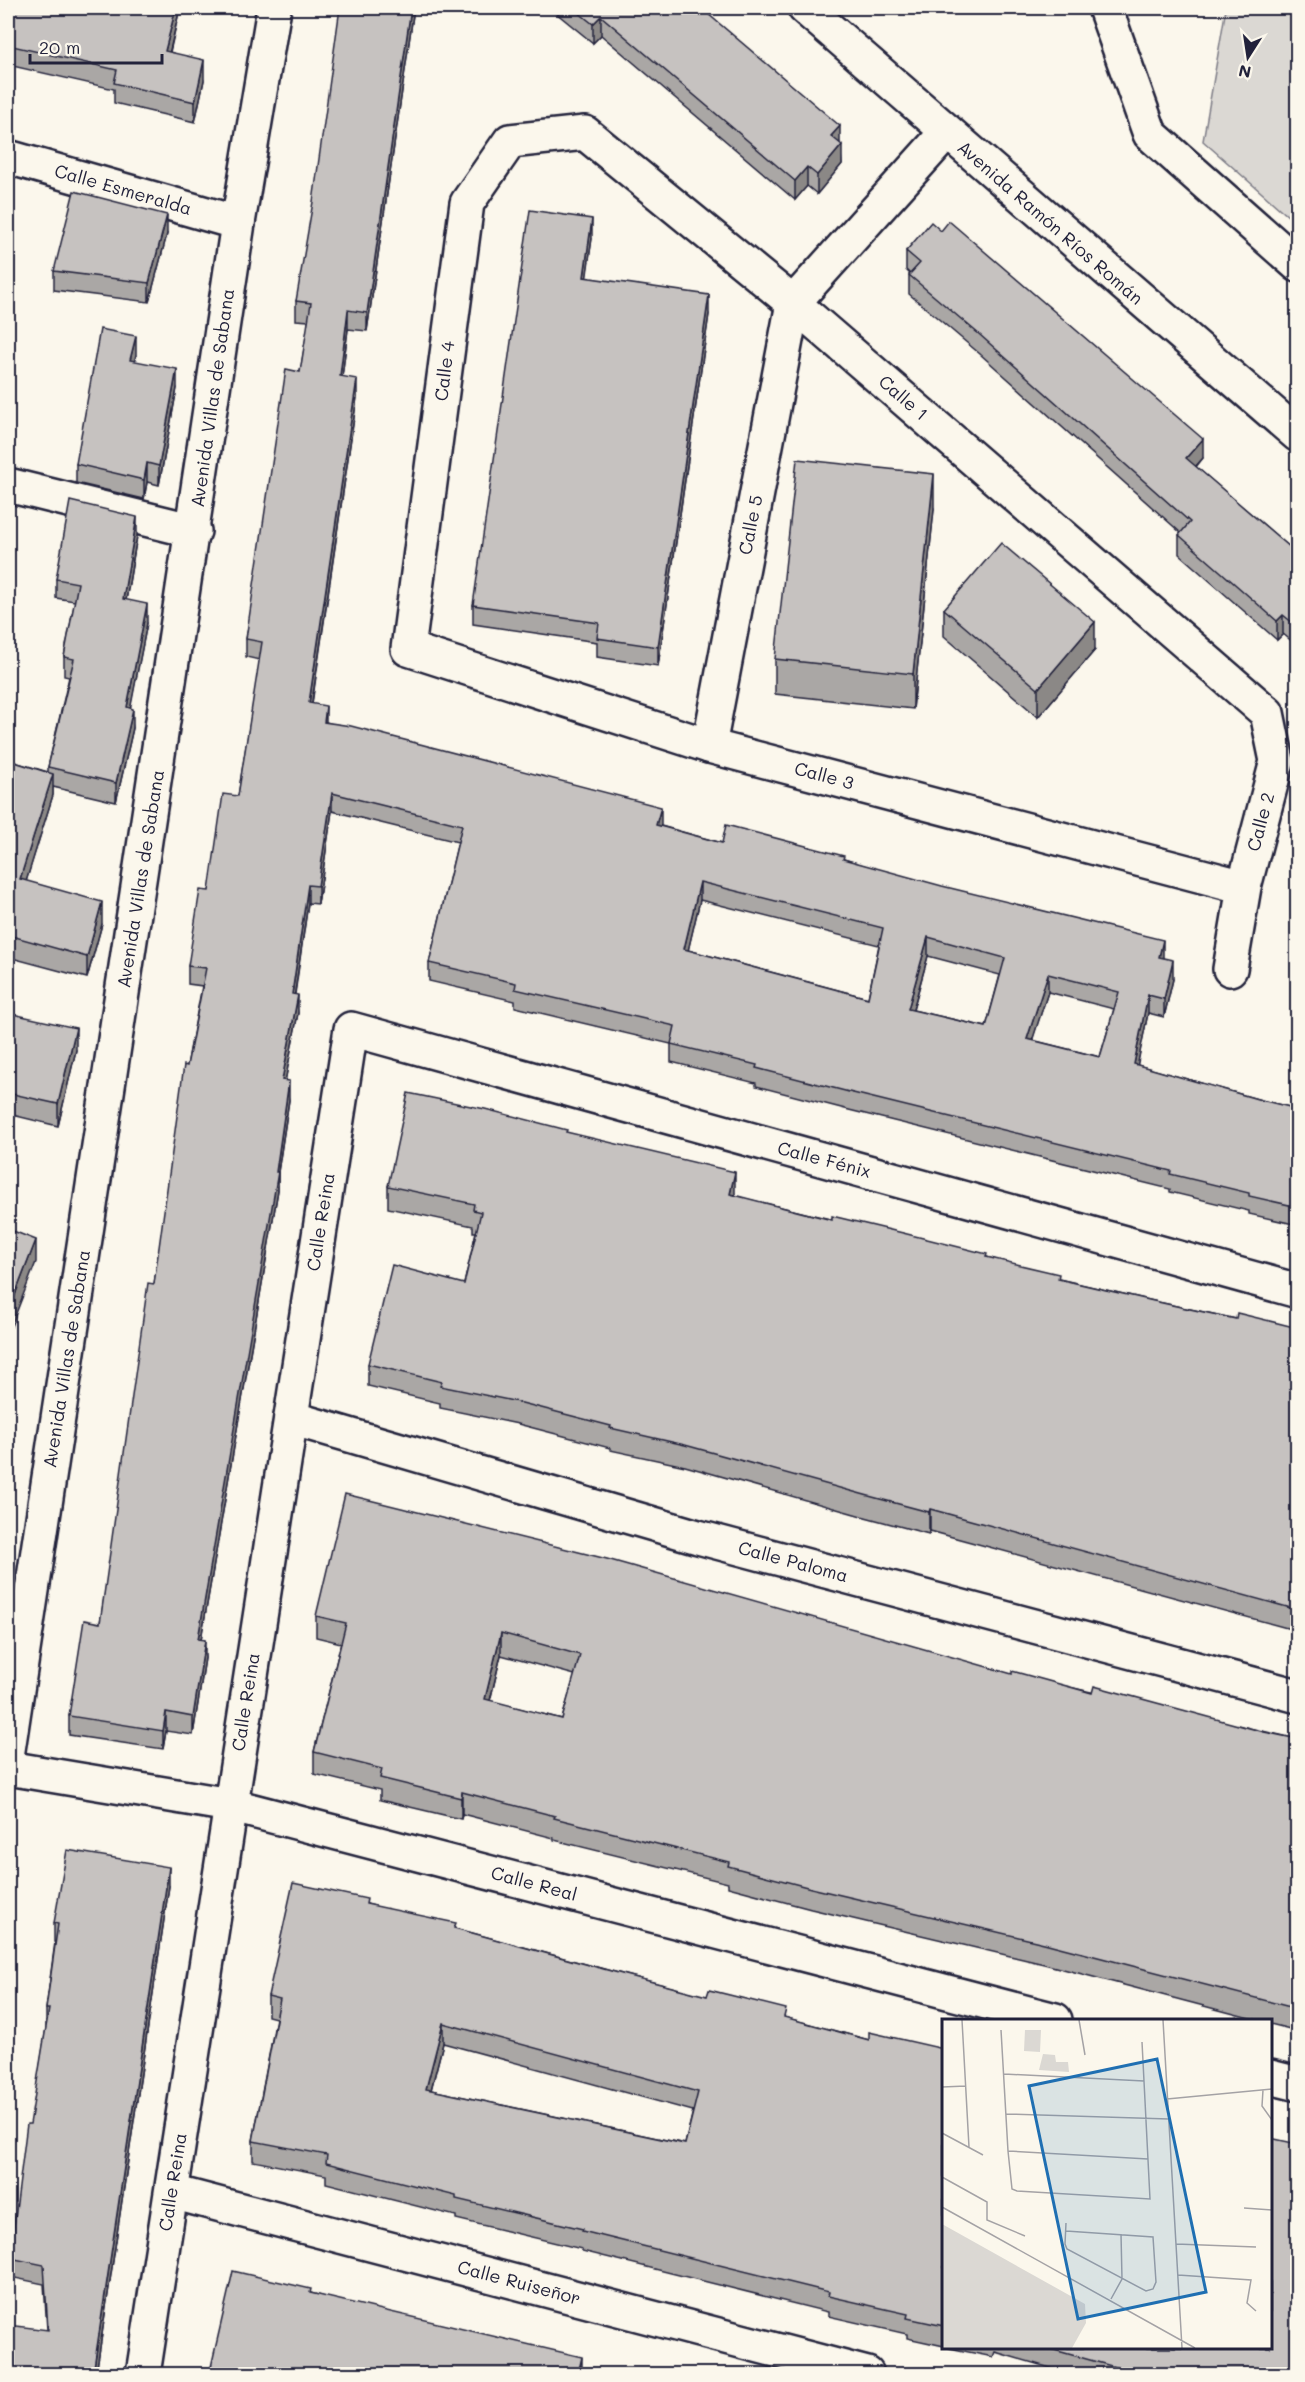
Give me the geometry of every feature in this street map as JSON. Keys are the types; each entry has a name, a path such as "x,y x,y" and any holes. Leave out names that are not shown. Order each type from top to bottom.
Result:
{"street":[{"name":"Avenida Villas de Sabana","path":"8,1750 194,531 238,224 274,8"},
{"name":"Avenida Ramón Ríos Román","path":"805,8 946,133 1298,435"},
{"path":"1106,8 1150,134 1298,265"},
{"name":"Calle 1","path":"545,137 585,133 793,303 1246,695"},
{"path":"793,303 946,133"},
{"name":"Calle 4","path":"408,649 467,203 510,141 545,137"},
{"name":"Calle Esmeralda","path":"8,158 238,224"},
{"name":"Calle 5","path":"709,746 793,303"},
{"path":"8,485 194,531"},
{"name":"Calle 3","path":"408,649 709,746 1244,887"},
{"name":"Calle 2","path":"1230,969 1244,887 1277,761 1268,714 1246,695"},
{"name":"Calle Fénix","path":"351,1029 1298,1291"},
{"name":"Calle Reina","path":"143,2374 351,1029"},
{"name":"Calle Paloma","path":"291,1418 698,1538 1298,1696"},
{"name":"Calle Real","path":"8,1768 230,1804 1051,2019"},
{"path":"1272,2078 1298,2084"},
{"name":"Calle Ruiseñor","path":"172,2192 867,2374"}],"shaded area":[{"path":"1226,8 1297,8 1297,224 1203,141"}],"building":[{"path":"8,8 176,8 165,51 204,60 195,102 114,83 117,70 8,45"},
{"path":"340,8 411,8 367,313 348,310 340,376 357,379 309,703 326,706 324,722 351,726 661,807 656,825 722,843 726,825 844,856 843,859 942,886 1163,940 1159,957 1173,960 1164,999 1148,995 1134,1064 1298,1109 1298,1207 1170,1174 1171,1171 756,1068 757,1065 671,1044 675,1026 515,989 516,983 429,963 462,825 332,793 318,886 308,885 292,994 298,995 282,1080 289,1081 276,1172 278,1172 198,1639 205,1640 193,1717 166,1712 163,1731 69,1716 84,1620 100,1623 148,1283 154,1284 184,1065 187,1066 206,968 188,966 200,890 209,891 223,794 238,796 262,642 246,639 286,369 300,372 311,303 296,301 313,202","holes":["700,882 883,928 868,998 684,949","928,937 1005,958 986,1027 908,1009","1048,974 1119,992 1100,1057 1027,1039"]},
{"path":"573,8 701,8 840,126 831,136 842,145 817,175 807,167 795,181 601,16 593,24"},
{"path":"74,191 167,215 149,283 54,271"},
{"path":"530,210 592,219 584,277 709,295 658,647 597,638 599,623 473,605"},
{"path":"949,221 1203,439 1186,458 1298,554 1298,627 1283,615 1277,621 1179,535 1190,522 980,335 909,275 920,263 906,251 931,222 941,231"},
{"path":"100,329 136,336 130,360 177,369 159,466 147,463 144,480 76,464"},
{"path":"797,459 934,474 913,674 775,659"},
{"path":"70,501 137,517 123,599 147,604 127,707 133,709 116,783 48,767 74,659 64,657 78,583 56,579"},
{"path":"1001,543 1095,622 1038,689 944,609"},
{"path":"8,760 53,774 20,879 102,902 87,957 8,935"},
{"path":"8,1013 76,1028 58,1104 8,1093"},
{"path":"408,1093 485,1109 567,1130 566,1132 735,1172 730,1194 832,1220 832,1216 987,1254 986,1257 1059,1274 1058,1279 1236,1319 1237,1313 1298,1328 1298,1610 930,1509 929,1512 518,1402 440,1386 442,1382 368,1364 392,1265 464,1284 481,1212 473,1210 474,1204 388,1186"},
{"path":"8,1229 36,1240 8,1313"},
{"path":"8,1434 13,1435 8,1455"},
{"path":"345,1494 607,1559 1012,1674 1012,1671 1092,1693 1094,1686 1298,1739 1298,2009 1044,1943 811,1888 728,1866 729,1862 554,1818 555,1816 462,1792 461,1798 380,1778 382,1769 314,1752 346,1623 316,1616","holes":["501,1633 580,1655 562,1719 485,1699"]},
{"path":"67,1850 169,1867 93,2374 8,2374 8,2325 48,2330 44,2265 10,2258 27,2124 30,2124 49,2009 46,2009 58,1924 54,1923"},
{"path":"293,1883 367,1899 366,1904 456,1923 454,1928 707,1996 709,1990 786,2009 784,2017 869,2040 869,2032 942,2049 942,2326 907,2318 908,2314 828,2296 829,2292 456,2199 456,2196 326,2163 327,2155 253,2141 280,1999 268,1996","holes":["443,2023 698,2092 685,2144 426,2089"]},
{"path":"1272,2138 1298,2144 1298,2374 1140,2374 1051,2349 1272,2349"},
{"path":"233,2271 311,2289 310,2293 582,2357 578,2374 223,2374 224,2370 211,2367"}]}
